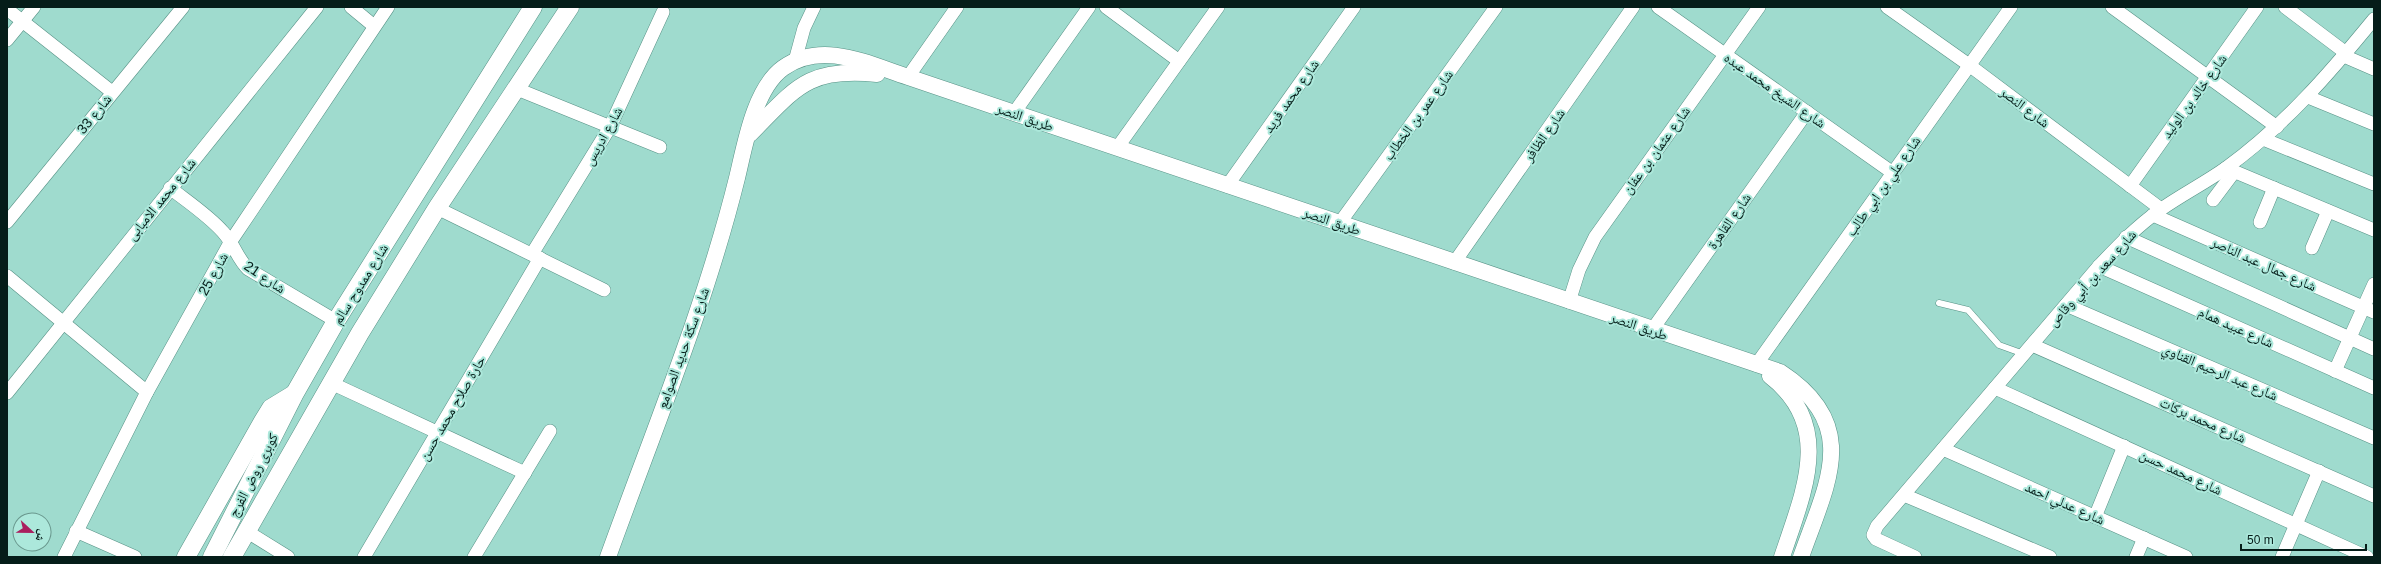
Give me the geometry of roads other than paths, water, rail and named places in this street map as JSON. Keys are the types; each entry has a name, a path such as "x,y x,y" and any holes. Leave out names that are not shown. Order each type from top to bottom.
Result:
{"main road":[{"name":"شارع ممدوح سالم","path":"232,557 331,383 437,208 570,7"},
{"name":"شارع ممدوح سالم","path":"186,557 271,408 295,393 336,321 531,8"},
{"name":"كوبرى روض الفرج","path":"212,557 295,393"}],"street":[{"path":"7,40 34,7"},
{"name":"شارع 33","path":"7,222 183,7"},
{"name":"شارع محمد الامبابى","path":"7,393 170,188 317,7"},
{"path":"351,7 374,26"},
{"name":"شارع 25","path":"64,557 147,392 231,241 388,7"},
{"path":"795,61 804,28 814,7"},
{"path":"747,136 802,85 825,74 851,72 908,77 957,7"},
{"path":"1014,114 1089,7"},
{"path":"1106,7 1179,61"},
{"path":"1117,148 1218,7"},
{"name":"شارع محمد فريد","path":"1227,186 1354,7"},
{"name":"شارع عمر بن الخطاب","path":"1339,224 1496,7"},
{"name":"شارع الظافر","path":"1454,263 1634,7"},
{"name":"شارع الشيخ محمد عبده","path":"1658,7 1893,173"},
{"name":"شارع عثمان بن عفان","path":"1569,302 1579,270 1595,237 1759,7"},
{"name":"شارع النصر","path":"1887,7 1970,65 2130,186 2157,212"},
{"name":"شارع علي بن ابي طالب","path":"1756,365 2011,7"},
{"path":"2112,7 2130,12 2208,77 2277,127"},
{"name":"شارع خالد بن الوليد","path":"2130,186 2257,7"},
{"path":"2285,7 2345,55 2374,69"},
{"path":"7,9 112,92"},
{"name":"شارع ادريس","path":"536,256 610,127 663,12"},
{"name":"شارع سعد بن أبي وقاص","path":"1915,557 1880,542 1874,535 1877,526 1904,494 2099,266 2126,237 2157,212 2230,170 2308,97 2374,19"},
{"name":"شارع سكة حديد الصوامع","path":"608,557 702,297 734,190 747,136 763,91 782,68 795,61 823,54 837,55 908,77"},
{"name":"طريق النصر","path":"908,77 1569,302 1780,372 1802,386 1819,406 1829,429 1832,455 1828,480 1801,557"},
{"path":"517,88 660,147"},
{"path":"2308,97 2374,124"},
{"name":"شارع القاهرة","path":"1652,330 1807,112"},
{"path":"2262,139 2374,184"},
{"path":"2213,200 2230,170 2374,230"},
{"name":"شارع 21","path":"170,188 222,230 231,241 241,262 248,269 336,321"},
{"path":"2260,222 2274,188"},
{"path":"437,208 604,290"},
{"path":"2312,248 2328,211"},
{"name":"شارع جمال عبد الناصر","path":"2157,212 2369,310"},
{"path":"2126,237 2374,349"},
{"name":"حارة صلاح محمد حسن","path":"364,557 438,432 536,256"},
{"name":"شارع عبيد همام","path":"2099,266 2374,388"},
{"path":"7,276 147,392"},
{"path":"2335,371 2350,338 2369,310 2374,284"},
{"name":"شارع عبد الرحيم القناوي","path":"2066,305 2374,438"},
{"name":"شارع محمد بركات","path":"2028,349 2374,496"},
{"name":"طريق النصر","path":"1756,365 1785,387 1804,419 1810,455 1804,491 1782,557"},
{"path":"331,383 525,473"},
{"name":"شارع محمد حسن","path":"1995,388 2367,557"},
{"path":"474,557 550,431"},
{"path":"2096,517 2124,446"},
{"name":"شارع عدلي احمد","path":"1943,449 2186,557"},
{"path":"2282,557 2318,472"},
{"path":"1904,494 2050,557"},
{"path":"76,531 135,557"},
{"path":"246,531 288,557"},
{"path":"2136,557 2144,538"}],"lane":[{"path":"1939,304 1968,310 1999,345 2028,349"}]}
